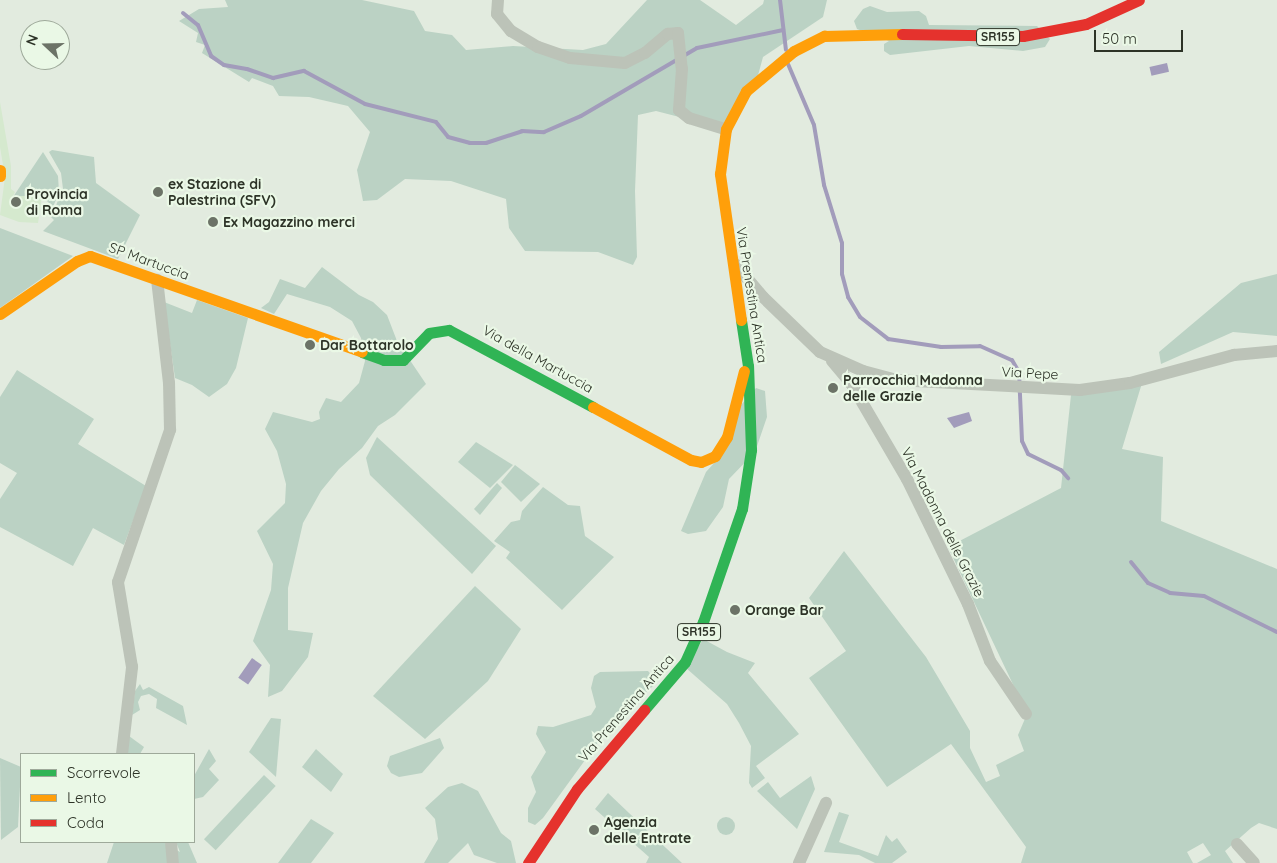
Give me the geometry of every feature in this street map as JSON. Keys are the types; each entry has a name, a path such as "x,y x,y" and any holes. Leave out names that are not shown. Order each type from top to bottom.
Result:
{"main road":[{"name":"Via Prenestina Antica","path":"528,863 577,789 673,679 692,648 747,489 751,431 747,351 720,184 726,129 752,83 794,51 815,39 850,33 999,37 1029,35 1086,24 1139,0"},
{"path":"0,170 0,175"},
{"name":"SP Martuccia","path":"0,314 85,257 95,257 242,310"},
{"name":"Via della Martuccia","path":"242,310 391,362 407,358 423,338 434,331 453,331 692,460 701,462 714,456 727,437 739,396 747,351"}],"street":[{"path":"498,0 496,14 506,26 533,44 564,56 605,64 625,63 673,32 681,35 682,47 677,103 680,112 726,129"},
{"name":"Via Pepe","path":"732,259 763,297 820,352 863,371 888,378 1019,388 1074,390 1112,386 1234,354 1277,351"},
{"path":"122,753 132,667 118,582 170,430 169,383 157,280"},
{"name":"Via Madonna delle Grazie","path":"820,352 850,381 903,471 943,550 990,660 1026,714"},
{"path":"798,863 826,803"},
{"path":"171,843 173,863"},
{"path":"1237,844 1254,863"}],"shaded area":[{"path":"225,0 362,0 414,11 425,31 452,35 466,50 513,46 583,50 606,44 647,0 700,0 736,25 763,4 764,0 827,0 823,17 763,57 757,79 726,129 656,111 638,115 635,191 637,257 633,265 598,252 525,251 509,228 506,199 451,181 405,179 377,200 363,201 357,170 370,132 348,106 309,97 279,96 273,86 252,78 249,82 202,53 205,45 196,42 198,33 179,21 199,9 228,7"},
{"path":"870,6 887,12 919,11 926,16 929,25 1037,26 1050,39 1045,47 1023,51 969,46 890,55 884,51 884,44 889,41 857,29 854,21 863,9"},
{"path":"1167,63 1169,72 1151,76 1149,67"},
{"path":"0,102 11,166 11,189 15,192 13,196 42,196 38,223 19,222 0,215 5,177 0,147"},
{"path":"52,150 94,157 96,183 140,215 118,259 43,231 54,220 51,217 63,189 61,173 49,152"},
{"path":"43,152 58,176 59,192 53,207 42,196 13,197"},
{"path":"0,228 73,256 0,308"},
{"path":"322,267 359,295 373,302 387,315 397,341 426,384 395,415 378,426 362,448 339,469 321,491 303,523 288,588 288,630 313,633 308,657 282,691 268,697 270,665 253,641 271,590 273,564 257,531 285,503 286,484 277,451 265,429 273,412 312,422 320,419 319,412 326,398 341,402 359,383 365,361 361,338 352,321 330,307 287,294 274,314 261,308 269,302 280,279 305,288"},
{"path":"1277,274 1277,336 1233,332 1161,364 1159,352 1241,283"},
{"path":"197,300 248,318 236,368 227,384 209,397 192,385 175,378 164,302 192,313"},
{"path":"17,370 94,419 78,444 146,486 124,545 93,528 73,566 0,527 0,499 17,473 0,463 0,397"},
{"path":"1142,383 1122,449 1163,457 1161,521 1277,569 1277,829 1259,823 1251,828 1225,851 1233,863 1197,863 1211,855 1203,843 1187,852 1193,863 1021,863 1026,847 951,744 887,787 809,678 846,651 809,598 844,551 926,657 970,731 970,748 986,782 1000,776 996,765 1024,751 1018,735 1027,714 948,547 1061,488 1071,395"},
{"path":"756,388 765,391 767,417 755,452 729,479 723,507 706,531 688,534 681,531 706,472 715,462 741,405"},
{"path":"969,412 972,421 954,428 947,418"},
{"path":"377,437 496,546 472,574 370,475 366,458"},
{"path":"476,442 513,465 490,488 458,462"},
{"path":"515,465 540,484 521,502 501,482"},
{"path":"497,483 502,488 480,515 474,509"},
{"path":"543,487 568,505 580,506 585,536 614,557 562,610 506,558 510,552 494,541 511,522 520,520 522,511"},
{"path":"475,586 521,629 488,681 425,739 373,696"},
{"path":"703,639 727,652 755,663 748,673 799,734 756,766 765,778 752,788 749,783 751,746 739,723 727,704 686,668"},
{"path":"252,658 262,665 248,685 238,678"},
{"path":"648,671 655,679 653,686 609,727 543,818 535,825 528,822 528,808 536,792 531,777 546,752 536,734 538,726 553,727 591,715 596,707 591,688 594,676 600,672"},
{"path":"140,684 143,690 149,687 183,706 187,725 156,708 157,699 149,694 141,696 138,702 140,710 132,715 135,691"},
{"path":"271,718 281,719 276,777 249,752"},
{"path":"129,736 144,747 141,753 127,753"},
{"path":"440,738 444,748 422,773 399,777 391,773 387,766 390,756"},
{"path":"209,749 216,761 209,769 219,780 203,797 195,799 195,774"},
{"path":"316,749 343,774 331,792 302,767"},
{"path":"0,758 20,767 18,827 1,840"},
{"path":"264,775 276,786 216,850 204,839"},
{"path":"811,776 815,789 797,829 757,791 768,782 780,798"},
{"path":"462,783 478,791 501,833 511,841 516,863 497,863 474,855 468,843 448,863 424,863 438,839 435,819 425,808 448,787"},
{"path":"608,793 682,863 646,863 649,857 595,809"},
{"path":"839,812 849,815 839,842 878,856 886,835 892,842 897,838 907,852 892,863 875,863 859,855 824,852"},
{"path":"726,817 732,820 735,826 732,832 726,835 720,832 717,826 720,820"},
{"path":"311,819 334,833 311,863 278,863"},
{"path":"114,843 165,843 180,852 176,843 188,843 197,863 107,863"}],"waterway":[{"path":"780,0 786,50"},
{"path":"183,13 198,25 211,56 224,65 247,69 273,78 304,71 365,104 436,122 448,137 470,143 486,143 522,131 544,132 581,116 697,48 783,30"},
{"path":"788,64 814,125 824,185 842,243 842,274 848,297 860,317 888,339 941,347 980,346 1012,360 1019,372 1022,441 1028,454 1061,470 1068,478"},
{"path":"1131,562 1148,583 1170,593 1204,596 1277,632"}],"traffic: fast":[{"path":"644,710 685,662 703,622 742,509 751,450 748,366 741,320"},
{"path":"362,352 384,360 403,360 429,333 449,330 593,407"}],"traffic: slow":[{"path":"741,320 720,174 726,129 746,91 794,51 824,36 902,34"},
{"path":"0,170 0,176"},
{"path":"0,314 77,261 90,256 362,352"},
{"path":"593,407 691,460 701,462 715,456 727,437 744,371"}],"traffic: jam":[{"path":"902,34 1023,36 1086,24 1139,0"},
{"path":"528,863 577,789 644,710"}],"place":[{"name":"ex Stazione di Palestrina (SFV)","path":"158,192"},
{"name":"Provincia di Roma","path":"16,202"},
{"name":"Ex Magazzino merci","path":"213,222"},
{"name":"Dar Bottarolo","path":"310,345"},
{"name":"Parrocchia Madonna delle Grazie","path":"833,388"},
{"name":"Orange Bar","path":"735,610"},
{"name":"Agenzia delle Entrate","path":"594,830"}]}
